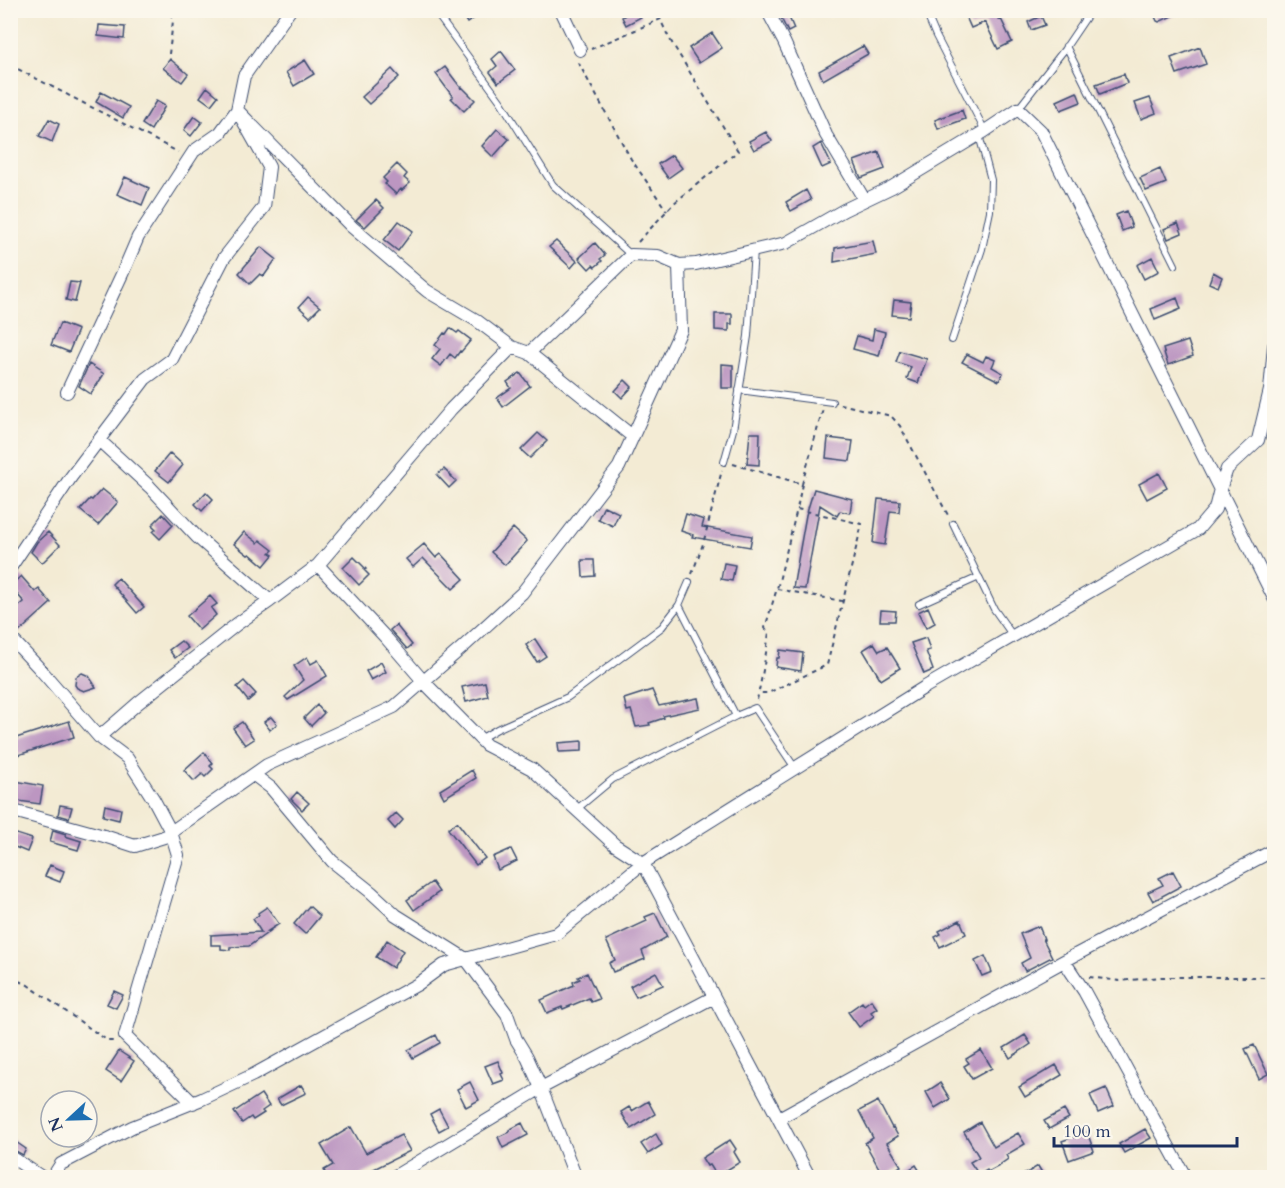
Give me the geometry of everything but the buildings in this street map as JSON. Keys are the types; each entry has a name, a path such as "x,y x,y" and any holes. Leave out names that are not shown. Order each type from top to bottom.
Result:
{"street":[{"path":"67,392 138,237 194,151 220,133 237,110 244,76 290,10"},
{"path":"561,10 580,50"},
{"path":"767,10 826,135 864,199"},
{"path":"529,353 631,255 658,256 679,266 786,243 864,199 892,187 1018,109 1041,131 1275,598"},
{"path":"237,110 361,234 427,291 476,320 512,347 529,353 632,436"},
{"path":"10,568 71,477 146,379 172,359 224,258 264,207 269,167 237,110"},
{"path":"10,810 135,846 164,837 267,765 394,707 522,593 619,467 681,330 679,266"},
{"path":"10,1156 52,1176 61,1164 132,1127 193,1103 253,1075 418,984 444,965 556,934 643,863 925,687 1198,529 1215,509 1227,469 1258,440 1270,390 1275,346"},
{"path":"99,737 237,624 318,565 451,409 512,347"},
{"path":"99,440 150,487 196,537 270,601"},
{"path":"318,565 424,682 486,745 532,769 615,845 643,863 810,1178"},
{"path":"10,637 99,737 127,758 171,832 178,855 125,1036 193,1103"},
{"path":"254,775 271,788 332,861 396,915 466,959 507,1014 516,1039 541,1088 576,1178"},
{"path":"779,1118 1275,850"},
{"path":"1064,962 1084,992 1186,1178"},
{"path":"392,1178 541,1088 714,997"}],"lane":[{"path":"434,10 501,102 553,185 631,255"},
{"path":"925,10 982,133 992,180 990,211 982,249 952,340"},
{"path":"1018,109 1091,10"},
{"path":"1066,46 1175,265"},
{"path":"724,462 733,430 748,336 754,251"},
{"path":"739,390 828,402"},
{"path":"953,524 994,609 1013,636"},
{"path":"919,604 979,577"},
{"path":"480,739 568,697 662,627 679,605 689,582"},
{"path":"679,605 736,716"},
{"path":"576,810 613,779 755,708 795,768"}],"path":[{"path":"169,54 173,21 170,10"},
{"path":"667,211 631,159 578,62 580,50 586,51 661,21 682,10"},
{"path":"631,255 635,245 674,203 738,151 661,21"},
{"path":"10,65 189,158"},
{"path":"797,508 862,524 827,664 768,693 758,693 769,632 765,628 777,590 802,484 828,402 891,416 900,426 953,524"},
{"path":"689,582 703,544 724,462 802,484"},
{"path":"777,590 843,601"},
{"path":"1087,977 1120,981 1161,977 1275,978"},
{"path":"10,978 25,982 108,1041 116,1041 121,1034 125,1036"}]}
